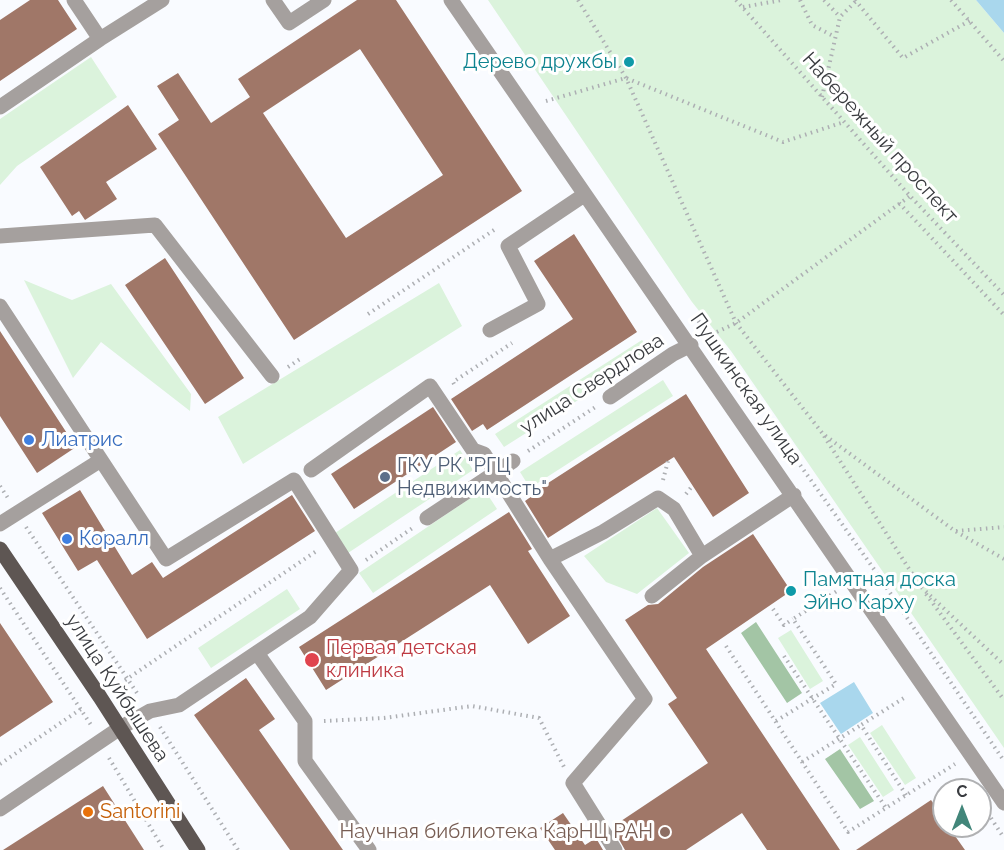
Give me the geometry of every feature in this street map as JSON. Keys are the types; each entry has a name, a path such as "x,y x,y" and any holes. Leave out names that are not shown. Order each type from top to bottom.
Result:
{"main road":[{"name":"улица Куйбышева","path":"0,549 100,697 198,850"}],"street":[{"path":"74,0 100,39"},
{"path":"0,107 162,0"},
{"path":"273,0 289,23 324,0"},
{"name":"Пушкинская улица","path":"451,0 691,345 1004,803"},
{"path":"489,330 538,304 508,246 585,195"},
{"path":"0,236 155,225 272,376"},
{"path":"0,306 166,560 294,480 351,570 310,617 179,705 150,711 0,809"},
{"name":"улица Свердлова","path":"610,397 673,354 691,345"},
{"path":"312,470 430,386 473,450 484,454 550,559 645,699 573,783 615,850"},
{"path":"0,524 101,460"},
{"name":"улица Свердлова","path":"427,518 513,461"},
{"path":"652,596 702,556 794,495"},
{"path":"550,559 603,532 658,498 674,509 702,556"},
{"path":"257,652 305,721 305,761 369,850"}],"path":[{"path":"578,0 626,78 736,323 823,434 920,586 1004,700"},
{"name":"Набережный проспект","path":"736,0 910,196 1004,295"},
{"path":"743,8 782,0"},
{"path":"800,0 812,26 835,38"},
{"path":"824,0 840,17"},
{"path":"951,0 971,20 1004,61"},
{"path":"822,97 840,17 855,1 903,58 971,20"},
{"path":"546,101 626,78 783,142 844,122"},
{"path":"540,92 553,111"},
{"path":"691,345 736,323 910,196"},
{"path":"899,202 1004,315"},
{"path":"368,314 502,225"},
{"path":"689,307 876,572 1004,761"},
{"path":"453,382 487,359"},
{"name":"улица Свердлова","path":"513,461 610,397"},
{"path":"823,434 955,531 1004,559"},
{"path":"0,486 150,711 238,850"},
{"path":"955,531 1004,527"},
{"path":"366,560 409,531"},
{"path":"0,764 316,554 328,532"},
{"path":"774,609 783,625 853,581"},
{"path":"920,586 1004,665"},
{"path":"0,588 82,709 164,850"},
{"path":"776,721 836,684 793,619"},
{"path":"726,646 848,832 972,755"},
{"path":"784,656 886,808"},
{"path":"802,762 908,695"},
{"path":"305,721 384,718 472,706 539,718 573,783"},
{"path":"861,725 906,795"}],"green space":[{"path":"488,0 976,0 1004,33 1004,748 731,351 692,302"},
{"path":"91,57 117,97 17,166 0,185 0,119"},
{"path":"24,280 72,300 111,284 191,394 190,411 101,342 73,378"},
{"path":"439,283 462,326 243,464 218,417"},
{"path":"642,340 651,354 504,447 495,434"},
{"path":"663,380 673,396 530,488 520,472"},
{"path":"460,450 473,470 348,553 335,533"},
{"path":"484,489 497,509 373,593 359,573"},
{"path":"657,508 689,553 637,594 606,582 584,556"},
{"path":"287,589 300,609 211,668 198,648"},
{"path":"756,622 802,693 787,703 741,633"},
{"path":"791,630 823,681 810,689 778,638"},
{"path":"882,725 916,778 905,785 870,733"},
{"path":"860,737 894,790 883,797 848,745"},
{"path":"840,749 874,801 860,809 825,759"}],"water":[{"path":"976,0 1004,0 1004,33"},
{"path":"854,682 873,713 841,734 820,703"}],"building":[{"path":"30,0 58,0 77,29 0,81 0,20"},
{"path":"357,0 396,0 522,191 294,340 158,134 179,120 157,86 178,73 211,123 250,97 238,79","holes":["360,49 443,175 346,238 263,113"]},
{"path":"128,105 157,149 106,182 117,199 85,220 79,211 72,216 40,167"},
{"path":"574,234 637,332 487,430 483,424 472,431 451,399 573,319 534,261"},
{"path":"165,258 244,378 205,404 125,285"},
{"path":"0,331 76,447 37,473 0,416"},
{"path":"686,394 749,493 713,517 674,457 548,538 525,501 532,496 531,494"},
{"path":"433,407 456,442 354,509 331,474"},
{"path":"80,490 132,575 152,562 163,578 292,495 315,531 147,639 97,560 78,571 42,513"},
{"path":"509,512 532,549 528,551 570,616 528,644 490,585 326,690 299,647"},
{"path":"753,534 791,591 706,649 840,850 767,850 742,813 686,850 625,850 612,827 708,763 668,704 677,698 625,620 648,605 658,604 703,567"},
{"path":"0,623 53,702 0,737"},
{"path":"246,678 275,719 259,730 343,850 290,850 194,715"},
{"path":"103,786 144,850 3,850"},
{"path":"931,800 932,838 956,838 965,850 856,850"},
{"path":"563,813 585,845 596,838 603,850 555,850 540,828"}],"place":[{"name":"Дерево дружбы","path":"629,62"},
{"name":"Лиатрис","path":"29,440"},
{"name":"ГКУ РК \"РГЦ Недвижимость\"","path":"385,477"},
{"name":"Коралл","path":"67,539"},
{"name":"Памятная доска Эйно Карху","path":"791,591"},
{"name":"Первая детская клиника","path":"312,660"},
{"name":"Santorini","path":"88,812"},
{"name":"Научная библиотека КарНЦ РАН","path":"665,832"}]}
